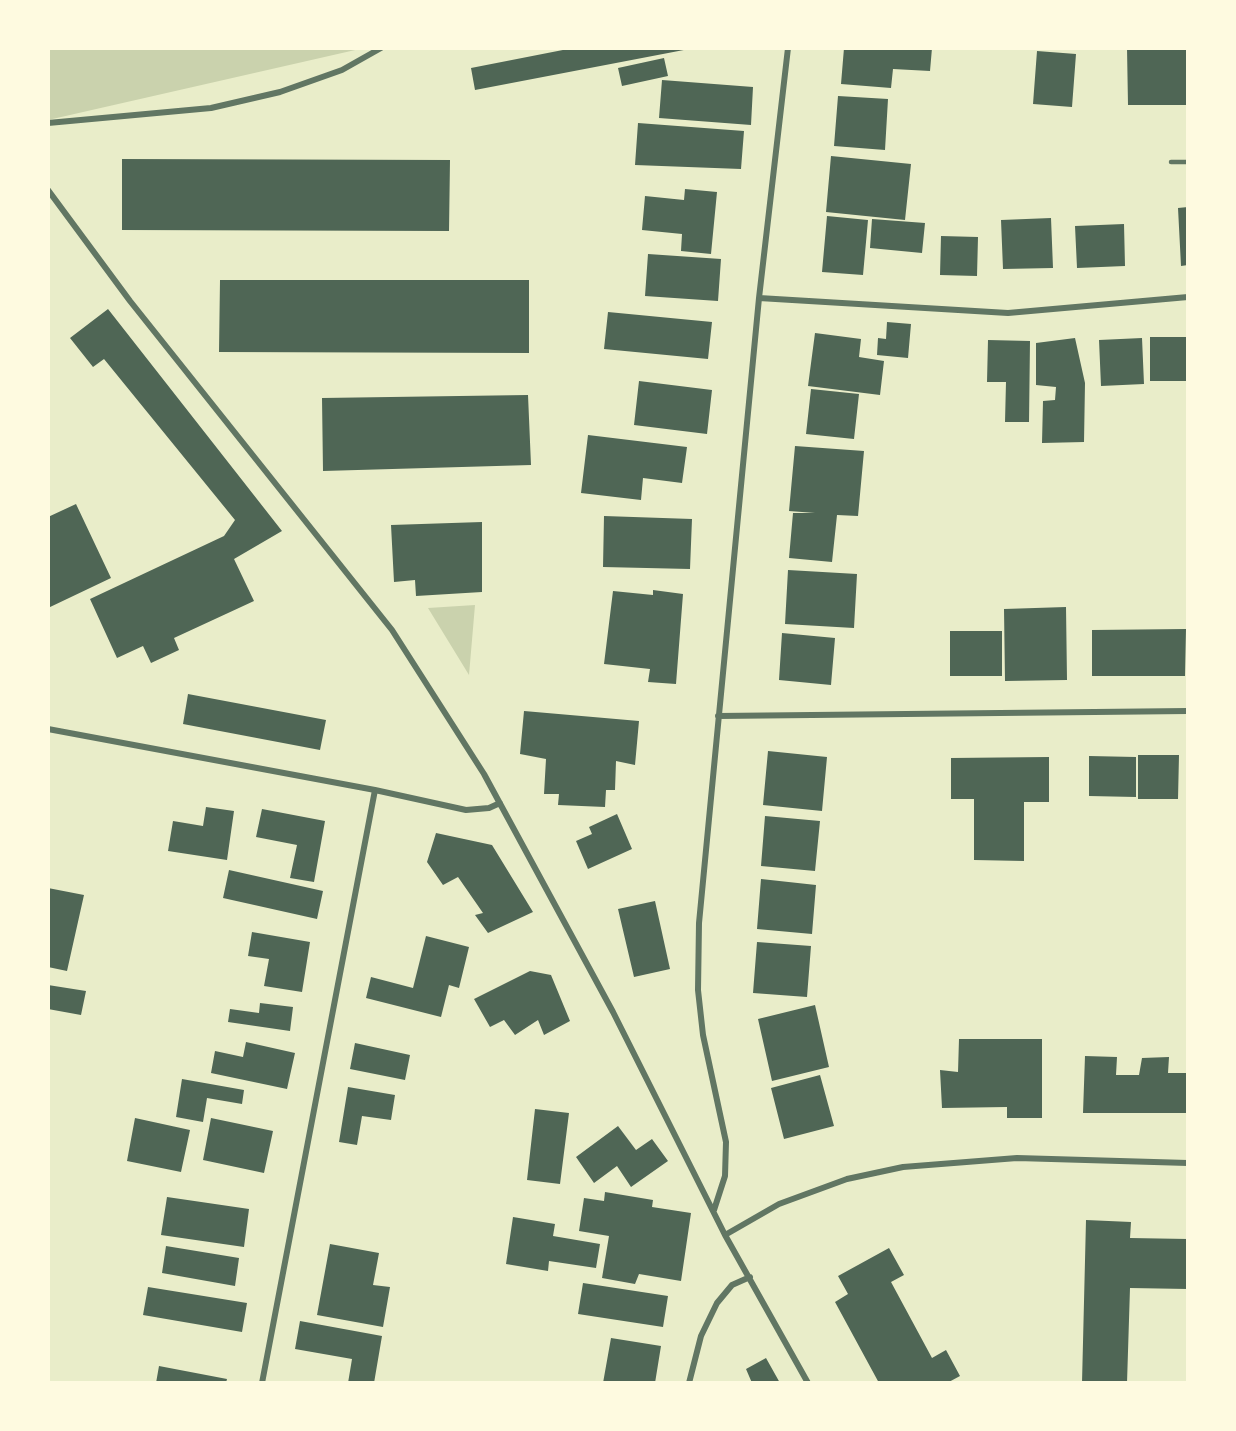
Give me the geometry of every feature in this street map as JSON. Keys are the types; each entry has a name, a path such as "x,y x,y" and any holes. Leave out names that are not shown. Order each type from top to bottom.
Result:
{"street":[{"path":"48,123 211,108 280,93 342,70 381,48"},
{"path":"714,1210 725,1176 726,1142 703,1035 698,990 699,934 759,298 788,48"},
{"path":"48,190 130,301 392,630 484,774 613,1012 725,1235 808,1383"},
{"path":"759,298 1008,313 1188,297"},
{"path":"718,716 1188,711"},
{"path":"48,729 375,790 466,810 489,808 500,803"},
{"path":"262,1383 375,790"},
{"path":"725,1235 779,1204 848,1179 903,1167 1017,1158 1188,1163"},
{"path":"689,1383 701,1336 717,1303 732,1285 750,1277"}],"lane":[{"path":"1171,162 1188,162"}],"green space":[{"path":"48,48 364,48 48,120"},
{"path":"475,605 469,675 428,608"}],"building":[{"path":"573,48 689,49 475,90 471,68"},
{"path":"844,48 932,48 930,71 893,69 891,88 841,84"},
{"path":"1127,48 1188,48 1188,105 1128,105"},
{"path":"1037,51 1076,54 1072,107 1033,104"},
{"path":"664,58 668,76 622,86 618,68"},
{"path":"662,80 753,87 751,125 659,118"},
{"path":"838,96 888,99 885,150 834,146"},
{"path":"638,123 744,131 741,169 635,165"},
{"path":"831,156 911,164 905,220 826,212"},
{"path":"122,159 450,160 449,231 122,230"},
{"path":"685,189 717,192 711,254 681,251 682,234 642,230 645,196 684,200"},
{"path":"1188,207 1188,265 1181,266 1178,208"},
{"path":"827,216 868,220 863,275 822,272"},
{"path":"1051,218 1053,268 1003,269 1001,220"},
{"path":"872,219 925,223 922,253 870,248"},
{"path":"1124,224 1125,266 1077,268 1075,226"},
{"path":"941,236 978,237 977,276 940,275"},
{"path":"648,254 721,259 718,301 645,296"},
{"path":"220,280 529,280 529,353 219,352"},
{"path":"108,309 282,531 234,559 254,601 174,638 179,650 151,663 143,646 117,658 90,599 224,536 235,520 104,359 93,367 70,338"},
{"path":"608,312 712,322 708,359 604,349"},
{"path":"887,322 911,324 908,358 877,355 878,338 886,339"},
{"path":"815,333 861,339 859,357 884,361 880,395 808,386"},
{"path":"1150,337 1188,337 1188,381 1150,381"},
{"path":"1075,338 1085,383 1084,442 1042,443 1043,401 1055,400 1056,387 1036,385 1036,343"},
{"path":"1142,338 1144,384 1101,386 1099,340"},
{"path":"988,340 1030,341 1029,422 1005,422 1006,382 987,382"},
{"path":"639,381 712,390 707,434 634,425"},
{"path":"811,389 859,394 854,439 806,434"},
{"path":"528,395 531,465 323,471 322,398"},
{"path":"588,435 687,447 682,483 643,478 641,500 581,493"},
{"path":"795,446 864,451 858,516 837,515 832,562 789,558 793,513 815,513 789,511"},
{"path":"76,504 111,578 48,608 48,517"},
{"path":"604,516 692,519 690,569 603,567"},
{"path":"482,522 482,592 416,596 415,580 394,582 391,525"},
{"path":"788,570 857,574 854,628 785,624"},
{"path":"653,590 683,594 676,684 648,682 650,669 604,664 613,591 653,595"},
{"path":"1066,607 1067,680 1005,681 1004,609"},
{"path":"1186,629 1185,676 1092,676 1092,630"},
{"path":"950,631 1002,631 1002,676 950,676"},
{"path":"782,633 835,638 831,685 779,680"},
{"path":"188,694 326,720 320,750 183,724"},
{"path":"524,711 639,721 635,765 616,761 615,790 606,790 605,807 558,805 559,794 544,794 546,759 520,754"},
{"path":"768,751 827,757 822,811 763,805"},
{"path":"1138,755 1179,755 1178,799 1138,799"},
{"path":"1089,756 1136,757 1136,797 1089,796"},
{"path":"1049,757 1049,802 1024,802 1024,861 974,860 974,799 951,799 951,758"},
{"path":"206,807 234,811 227,860 168,851 173,821 203,826"},
{"path":"262,809 325,821 314,882 290,878 297,845 256,837"},
{"path":"617,814 632,849 588,869 576,841 592,834 589,827"},
{"path":"765,816 820,821 815,871 761,866"},
{"path":"436,833 492,845 533,912 488,933 475,915 483,913 458,877 443,885 427,862"},
{"path":"229,870 323,891 317,919 223,898"},
{"path":"761,879 816,885 812,934 757,929"},
{"path":"48,888 84,895 67,971 48,967"},
{"path":"655,901 670,969 634,977 618,909"},
{"path":"252,932 310,942 302,992 264,986 269,959 248,956"},
{"path":"426,936 469,947 459,988 449,985 441,1017 366,998 371,977 413,988"},
{"path":"757,942 811,946 807,997 753,993"},
{"path":"530,971 551,975 570,1021 544,1035 538,1020 515,1035 504,1020 490,1027 474,999"},
{"path":"48,985 86,991 81,1015 48,1009"},
{"path":"260,1003 293,1007 290,1031 228,1022 230,1009 259,1013"},
{"path":"815,1005 829,1067 772,1081 758,1019"},
{"path":"959,1039 1042,1039 1042,1118 1007,1118 1007,1107 942,1108 940,1070 958,1072"},
{"path":"246,1042 295,1053 287,1089 211,1073 215,1051 243,1057"},
{"path":"355,1043 410,1055 405,1080 350,1069"},
{"path":"1085,1056 1117,1057 1116,1075 1139,1075 1142,1058 1169,1057 1168,1073 1188,1073 1188,1113 1083,1113"},
{"path":"820,1075 834,1126 784,1139 771,1088"},
{"path":"182,1079 244,1090 242,1104 207,1098 203,1122 176,1117"},
{"path":"348,1087 395,1095 391,1120 362,1116 357,1145 339,1142"},
{"path":"535,1109 569,1113 560,1184 527,1180"},
{"path":"135,1118 190,1130 181,1172 127,1161"},
{"path":"211,1118 273,1131 264,1173 203,1160"},
{"path":"618,1126 636,1150 652,1139 668,1161 631,1187 617,1166 594,1183 576,1157"},
{"path":"605,1192 653,1200 652,1207 691,1213 681,1281 639,1274 635,1284 602,1278 609,1236 579,1231 584,1198 604,1201"},
{"path":"167,1197 249,1209 244,1247 161,1235"},
{"path":"513,1217 555,1224 553,1236 600,1244 596,1268 549,1261 548,1271 506,1264"},
{"path":"1086,1220 1131,1222 1130,1238 1188,1239 1188,1289 1130,1288 1127,1383 1082,1383"},
{"path":"330,1244 379,1253 373,1285 390,1287 383,1327 317,1315"},
{"path":"166,1246 239,1258 235,1286 162,1273"},
{"path":"889,1248 904,1275 891,1282 932,1358 946,1350 960,1376 947,1383 879,1383 835,1302 848,1294 838,1276"},
{"path":"583,1283 668,1296 663,1327 578,1314"},
{"path":"148,1287 247,1303 242,1332 143,1315"},
{"path":"300,1321 382,1336 374,1383 348,1383 352,1359 295,1349"},
{"path":"611,1338 661,1346 655,1383 603,1383"},
{"path":"766,1358 780,1383 752,1383 746,1369"},
{"path":"159,1366 227,1379 226,1383 156,1383"}]}
